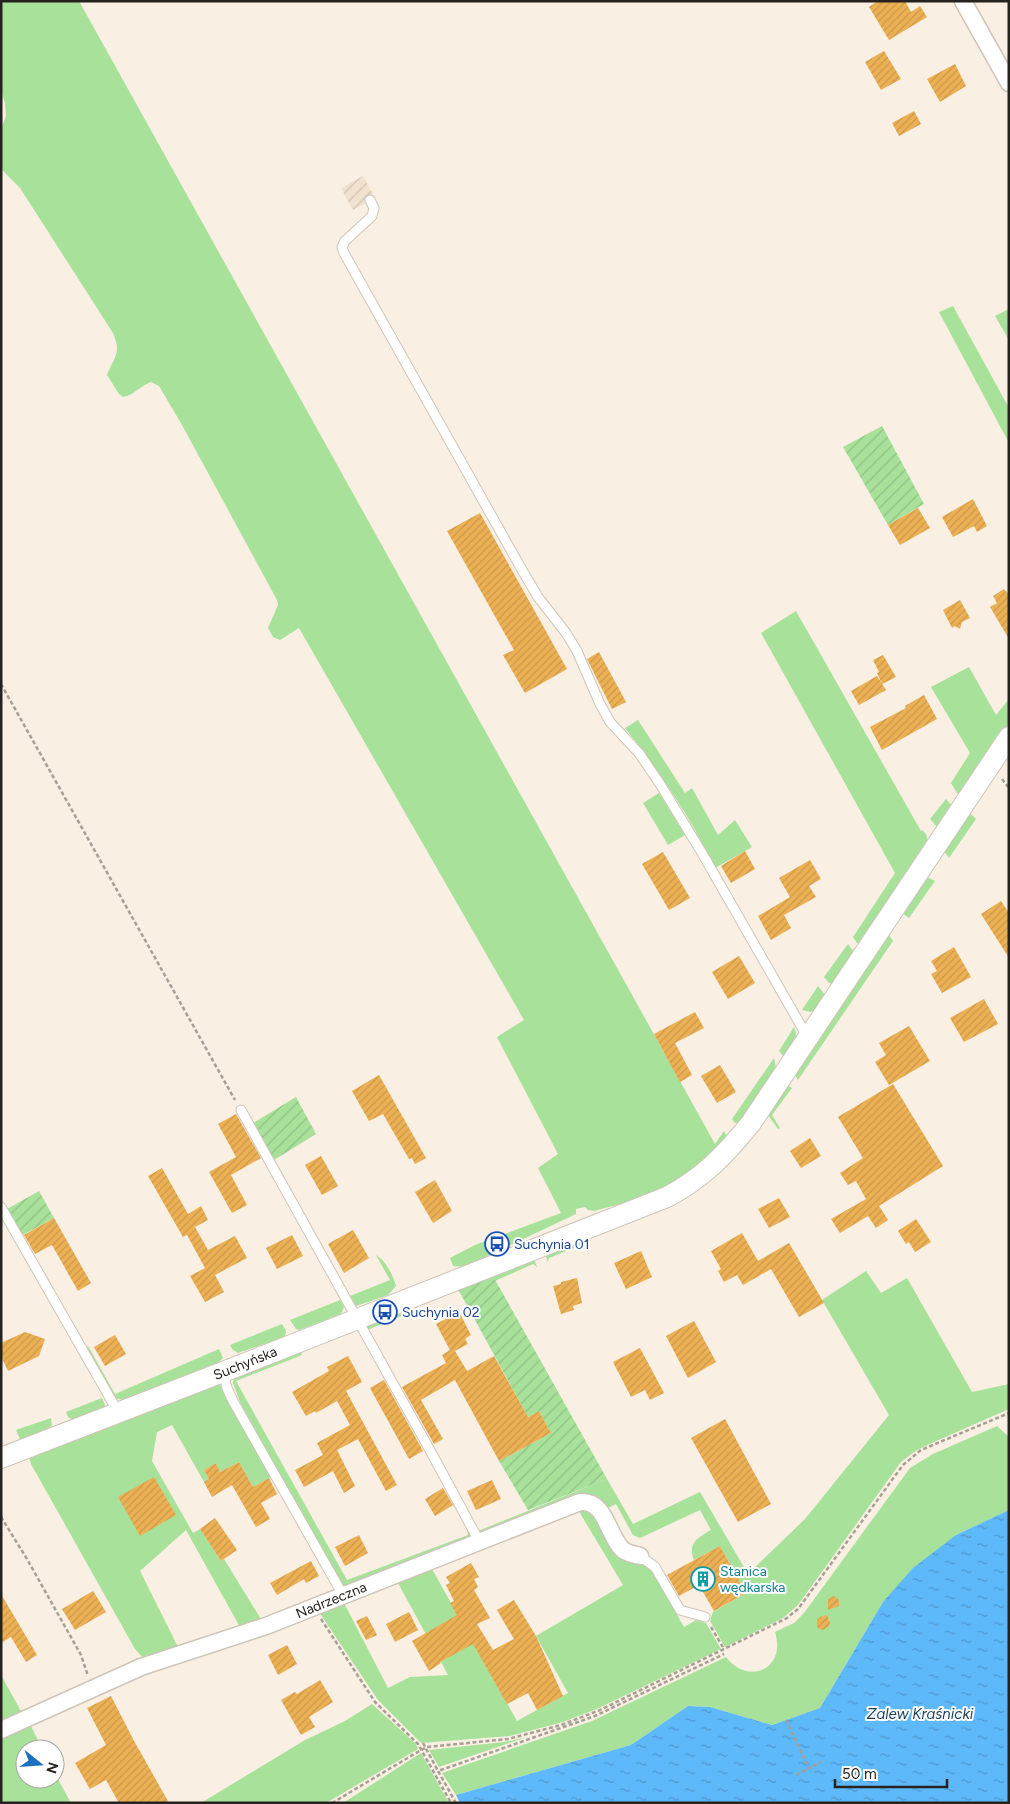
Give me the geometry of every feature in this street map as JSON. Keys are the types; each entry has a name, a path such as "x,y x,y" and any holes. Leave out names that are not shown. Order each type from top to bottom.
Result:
{"street":[{"path":"963,1 1009,83"},
{"name":"Suchyńska","path":"1,1458 667,1197 701,1176 724,1155 751,1123 1009,737"},
{"name":"Nadrzeczna","path":"1,1730 141,1667 266,1626 573,1503 587,1501 594,1504 622,1548 628,1553 640,1556"}],"lane":[{"path":"370,200 374,208 372,216 344,241 342,247 344,253 522,570 538,597 566,633 577,651 610,722 638,753 660,784 702,853 808,1038"},
{"path":"241,1110 458,1500 479,1542"},
{"path":"1,1207 118,1412"},
{"path":"223,1372 233,1401 343,1595"},
{"path":"640,1556 654,1567 680,1610 705,1617"}],"path":[{"path":"1,684 241,1110"},
{"path":"332,1803 423,1749 508,1739 561,1725 600,1710 772,1627 793,1614 895,1474 911,1457 921,1450 1009,1413"},
{"path":"1,1517 81,1655 92,1688"},
{"path":"313,1606 375,1702 423,1749 456,1803"},
{"path":"705,1617 724,1649"},
{"path":"438,1771 595,1716 724,1654"},
{"path":"786,1720 809,1768"},
{"path":"423,1743 423,1749 451,1803"},
{"path":"796,1775 821,1762"}],"shaded area":[{"path":"363,176 375,198 353,210 341,188"}],"green space":[{"path":"1,1 79,1 715,1144 724,1131 727,1139 722,1147 671,1185 643,1197 594,1211 588,1210 585,1207 576,1209 576,1214 464,1267 453,1266 450,1258 475,1245 561,1213 538,1168 558,1154 497,1037 524,1020 299,628 280,640 273,637 268,628 278,605 277,600 159,386 151,382 127,396 123,397 119,394 107,375 117,351 113,333 20,188 1,169 1,129 6,116 1,90"},
{"path":"953,306 1009,408 1009,443 939,312"},
{"path":"1009,309 1009,340 995,316"},
{"path":"882,426 924,504 888,525 843,447"},
{"path":"796,611 921,831 926,834 928,841 860,944 853,937 895,873 761,633"},
{"path":"969,667 996,715 1009,699 1009,723 960,795 951,783 970,753 931,687"},
{"path":"638,720 685,793 692,788 718,835 735,820 752,847 715,868 696,831 674,795 625,728"},
{"path":"659,793 685,835 668,845 643,803"},
{"path":"946,799 952,806 937,827 930,819"},
{"path":"970,813 976,819 949,858 944,851"},
{"path":"927,877 935,881 909,918 902,913"},
{"path":"888,934 893,941 798,1080 795,1075"},
{"path":"848,944 854,952 833,985 824,977"},
{"path":"818,986 825,995 817,1008 811,1012 802,1010"},
{"path":"794,1027 796,1032 795,1040 784,1057 779,1051"},
{"path":"774,1058 776,1069 742,1121 735,1123 732,1119"},
{"path":"787,1085 792,1088 772,1115 780,1128 778,1129 768,1115"},
{"path":"296,1097 316,1134 274,1160 253,1123"},
{"path":"39,1191 54,1218 21,1236 7,1209"},
{"path":"589,1237 591,1241 549,1258 548,1262 545,1254"},
{"path":"376,1255 389,1269 396,1286 388,1295 356,1306 350,1296 390,1280"},
{"path":"534,1259 537,1267 533,1264 495,1281 493,1276"},
{"path":"866,1271 881,1293 907,1278 972,1392 1009,1384 1009,1409 925,1446 901,1462 798,1605 783,1618 725,1647 710,1621 713,1612 746,1593 720,1546 694,1560 692,1554 693,1545 698,1538 711,1530 700,1510 640,1538 633,1535 616,1504 606,1509 597,1497 591,1496 480,1534 478,1531 607,1479 633,1524 700,1492 748,1574 805,1519 889,1415 822,1300"},
{"path":"493,1276 607,1479 528,1510 499,1461 551,1433 539,1411 528,1417 458,1289"},
{"path":"340,1300 344,1307 341,1314 299,1330 296,1329 290,1320"},
{"path":"407,1309 409,1313 367,1330 364,1326"},
{"path":"282,1324 286,1331 285,1337 238,1353 230,1345"},
{"path":"88,1346 115,1394 219,1349 223,1358 219,1362 123,1400 114,1398 85,1349"},
{"path":"300,1351 302,1355 236,1381 347,1580 468,1535 465,1523 471,1533 471,1538 341,1588 240,1402 233,1383 234,1377"},
{"path":"216,1384 220,1385 271,1477 253,1487 239,1462 220,1472 216,1463 204,1470 209,1479 204,1482 172,1425 157,1432 152,1461 193,1533 200,1529 221,1561 224,1559 261,1619 240,1627 186,1530 140,1571 178,1647 144,1659 135,1649 31,1464 29,1457"},
{"path":"102,1398 105,1405 104,1408 73,1420 68,1417 66,1412"},
{"path":"51,1418 52,1426 25,1439 20,1439 16,1430"},
{"path":"997,1426 1009,1437 1009,1510 956,1535 883,1602 820,1708 772,1725 710,1707 688,1706 631,1745 456,1795 442,1773 592,1721 726,1657 735,1666 745,1671 754,1672 771,1664 776,1656 775,1632 794,1623 804,1613 910,1468 933,1454"},
{"path":"585,1507 642,1563 651,1569 684,1627 696,1620 706,1623 721,1649 599,1708 563,1722 510,1736 421,1743 378,1700 317,1609 344,1603 388,1688 410,1677 448,1675 398,1583 371,1593 369,1589 432,1569 517,1721 568,1693 536,1636 623,1585 577,1508"},
{"path":"1,1675 22,1713 73,1689 1,1723"},
{"path":"372,1704 416,1744 418,1749 326,1803 201,1803 305,1740 345,1721"},
{"path":"30,1724 37,1739 15,1739 15,1789 63,1789 71,1803 1,1803 1,1737"},
{"path":"527,1737 439,1767 429,1750 504,1742"},
{"path":"421,1753 449,1803 343,1803"}],"water":[{"name":"Zalew Kraśnicki","path":"1009,1510 1009,1803 460,1803 456,1795 631,1745 688,1706 710,1707 772,1725 820,1708 883,1602 913,1568 956,1535"}],"building":[{"path":"878,1 905,1 911,12 920,6 927,17 889,40 869,7"},
{"path":"884,51 901,79 881,90 865,62"},
{"path":"955,64 966,86 940,102 927,79"},
{"path":"914,111 921,124 899,136 892,123"},
{"path":"973,499 987,526 977,532 974,526 953,537 942,517"},
{"path":"918,508 930,528 900,545 888,525"},
{"path":"480,513 567,669 525,693 503,655 514,650 447,531"},
{"path":"1004,589 1009,595 1009,639 990,607 997,603 993,596"},
{"path":"960,600 970,618 962,622 960,629 955,626 952,628 943,610"},
{"path":"599,652 626,702 612,709 587,659"},
{"path":"883,655 896,677 882,684 873,660"},
{"path":"877,676 886,690 859,705 851,691"},
{"path":"924,695 937,719 882,750 870,727 906,708 905,706"},
{"path":"745,851 755,869 731,883 721,866"},
{"path":"663,852 690,898 669,910 642,864"},
{"path":"810,860 821,879 809,886 816,897 784,915 791,928 771,940 758,916 790,897 779,878"},
{"path":"1001,901 1009,913 1009,958 981,914"},
{"path":"954,947 971,977 942,993 931,974 937,971 931,961"},
{"path":"739,956 755,983 728,999 712,972"},
{"path":"984,999 998,1024 964,1042 950,1018"},
{"path":"695,1012 704,1028 675,1043 692,1075 680,1082 654,1034"},
{"path":"909,1026 930,1061 889,1085 875,1062 886,1055 879,1043"},
{"path":"720,1065 736,1092 717,1103 701,1076"},
{"path":"379,1075 426,1158 415,1164 412,1158 409,1159 383,1114 369,1121 352,1091"},
{"path":"893,1084 943,1166 879,1206 888,1220 876,1228 868,1216 840,1233 831,1219 866,1199 856,1181 848,1185 840,1173 863,1158 838,1117"},
{"path":"236,1114 261,1158 231,1175 247,1205 232,1213 209,1172 236,1157 218,1124"},
{"path":"810,1138 821,1156 801,1168 790,1151"},
{"path":"321,1156 338,1186 322,1195 305,1165"},
{"path":"162,1168 188,1214 201,1206 208,1220 195,1227 208,1250 235,1236 247,1258 215,1275 224,1292 205,1302 190,1276 205,1268 187,1235 183,1237 148,1176"},
{"path":"435,1180 452,1211 433,1223 415,1192"},
{"path":"779,1198 790,1217 769,1228 758,1209"},
{"path":"54,1218 91,1283 78,1291 52,1245 35,1254 24,1235"},
{"path":"916,1219 931,1242 915,1252 909,1242 906,1244 898,1231"},
{"path":"353,1230 369,1258 344,1273 328,1244"},
{"path":"742,1233 758,1261 789,1243 824,1303 799,1317 771,1269 743,1285 737,1275 724,1282 718,1271 721,1269 711,1251"},
{"path":"292,1235 303,1256 277,1269 266,1248"},
{"path":"641,1251 652,1277 626,1289 614,1263"},
{"path":"577,1278 582,1303 573,1306 574,1310 561,1314 553,1286"},
{"path":"459,1312 471,1335 465,1339 468,1344 455,1351 467,1371 494,1356 528,1417 539,1411 551,1433 499,1461 455,1380 421,1400 443,1439 434,1444 402,1387 446,1363 442,1355 450,1350 436,1324"},
{"path":"694,1321 716,1362 688,1378 666,1336"},
{"path":"25,1332 45,1339 39,1356 8,1371 1,1356 1,1343"},
{"path":"115,1335 126,1354 105,1366 94,1347"},
{"path":"640,1348 664,1393 650,1400 645,1390 631,1397 613,1362"},
{"path":"348,1356 362,1382 346,1391 397,1485 386,1491 358,1439 337,1450 355,1486 344,1493 333,1471 304,1487 295,1470 323,1455 317,1443 350,1425 337,1401 316,1413 315,1411 306,1416 292,1392 329,1371 327,1367"},
{"path":"384,1380 423,1451 409,1459 370,1388"},
{"path":"725,1419 771,1504 738,1522 691,1438"},
{"path":"239,1462 253,1487 269,1478 277,1494 261,1503 270,1519 256,1527 232,1485 212,1497 204,1482 209,1479 204,1470 216,1463 220,1472"},
{"path":"154,1477 176,1515 140,1536 118,1497"},
{"path":"492,1480 501,1499 476,1510 467,1491"},
{"path":"443,1488 453,1505 435,1516 425,1499"},
{"path":"215,1518 237,1550 221,1561 200,1529"},
{"path":"359,1535 368,1553 345,1566 335,1547"},
{"name":"Stanica wędkarska","path":"720,1546 746,1593 714,1611 699,1585 679,1596 667,1575"},
{"path":"311,1561 319,1576 306,1583 304,1579 277,1595 270,1583"},
{"path":"471,1563 479,1577 474,1579 478,1587 474,1590 490,1618 477,1624 493,1650 514,1639 497,1610 514,1600 536,1636 563,1696 537,1710 528,1693 507,1704 473,1644 440,1662 429,1671 412,1641 457,1615 450,1603 454,1601 446,1585 450,1583 446,1577"},
{"path":"93,1591 106,1612 75,1630 62,1609"},
{"path":"1,1594 37,1655 26,1662 11,1637 1,1643"},
{"path":"834,1596 839,1600 839,1606 828,1610 828,1599"},
{"path":"409,1612 418,1630 395,1642 386,1624"},
{"path":"827,1615 830,1623 829,1626 823,1630 820,1629 817,1627 817,1620"},
{"path":"367,1616 377,1635 366,1640 356,1621"},
{"path":"287,1645 297,1664 278,1675 268,1655"},
{"path":"320,1680 333,1702 309,1717 315,1727 301,1735 281,1700 295,1692 297,1694"},
{"path":"111,1696 169,1803 119,1803 106,1780 90,1789 75,1763 106,1745 87,1708"}],"place":[{"name":"Suchynia 01","path":"497,1244"},
{"name":"Suchynia 02","path":"385,1312"},
{"name":"Stanica wędkarska","path":"703,1579"}]}
